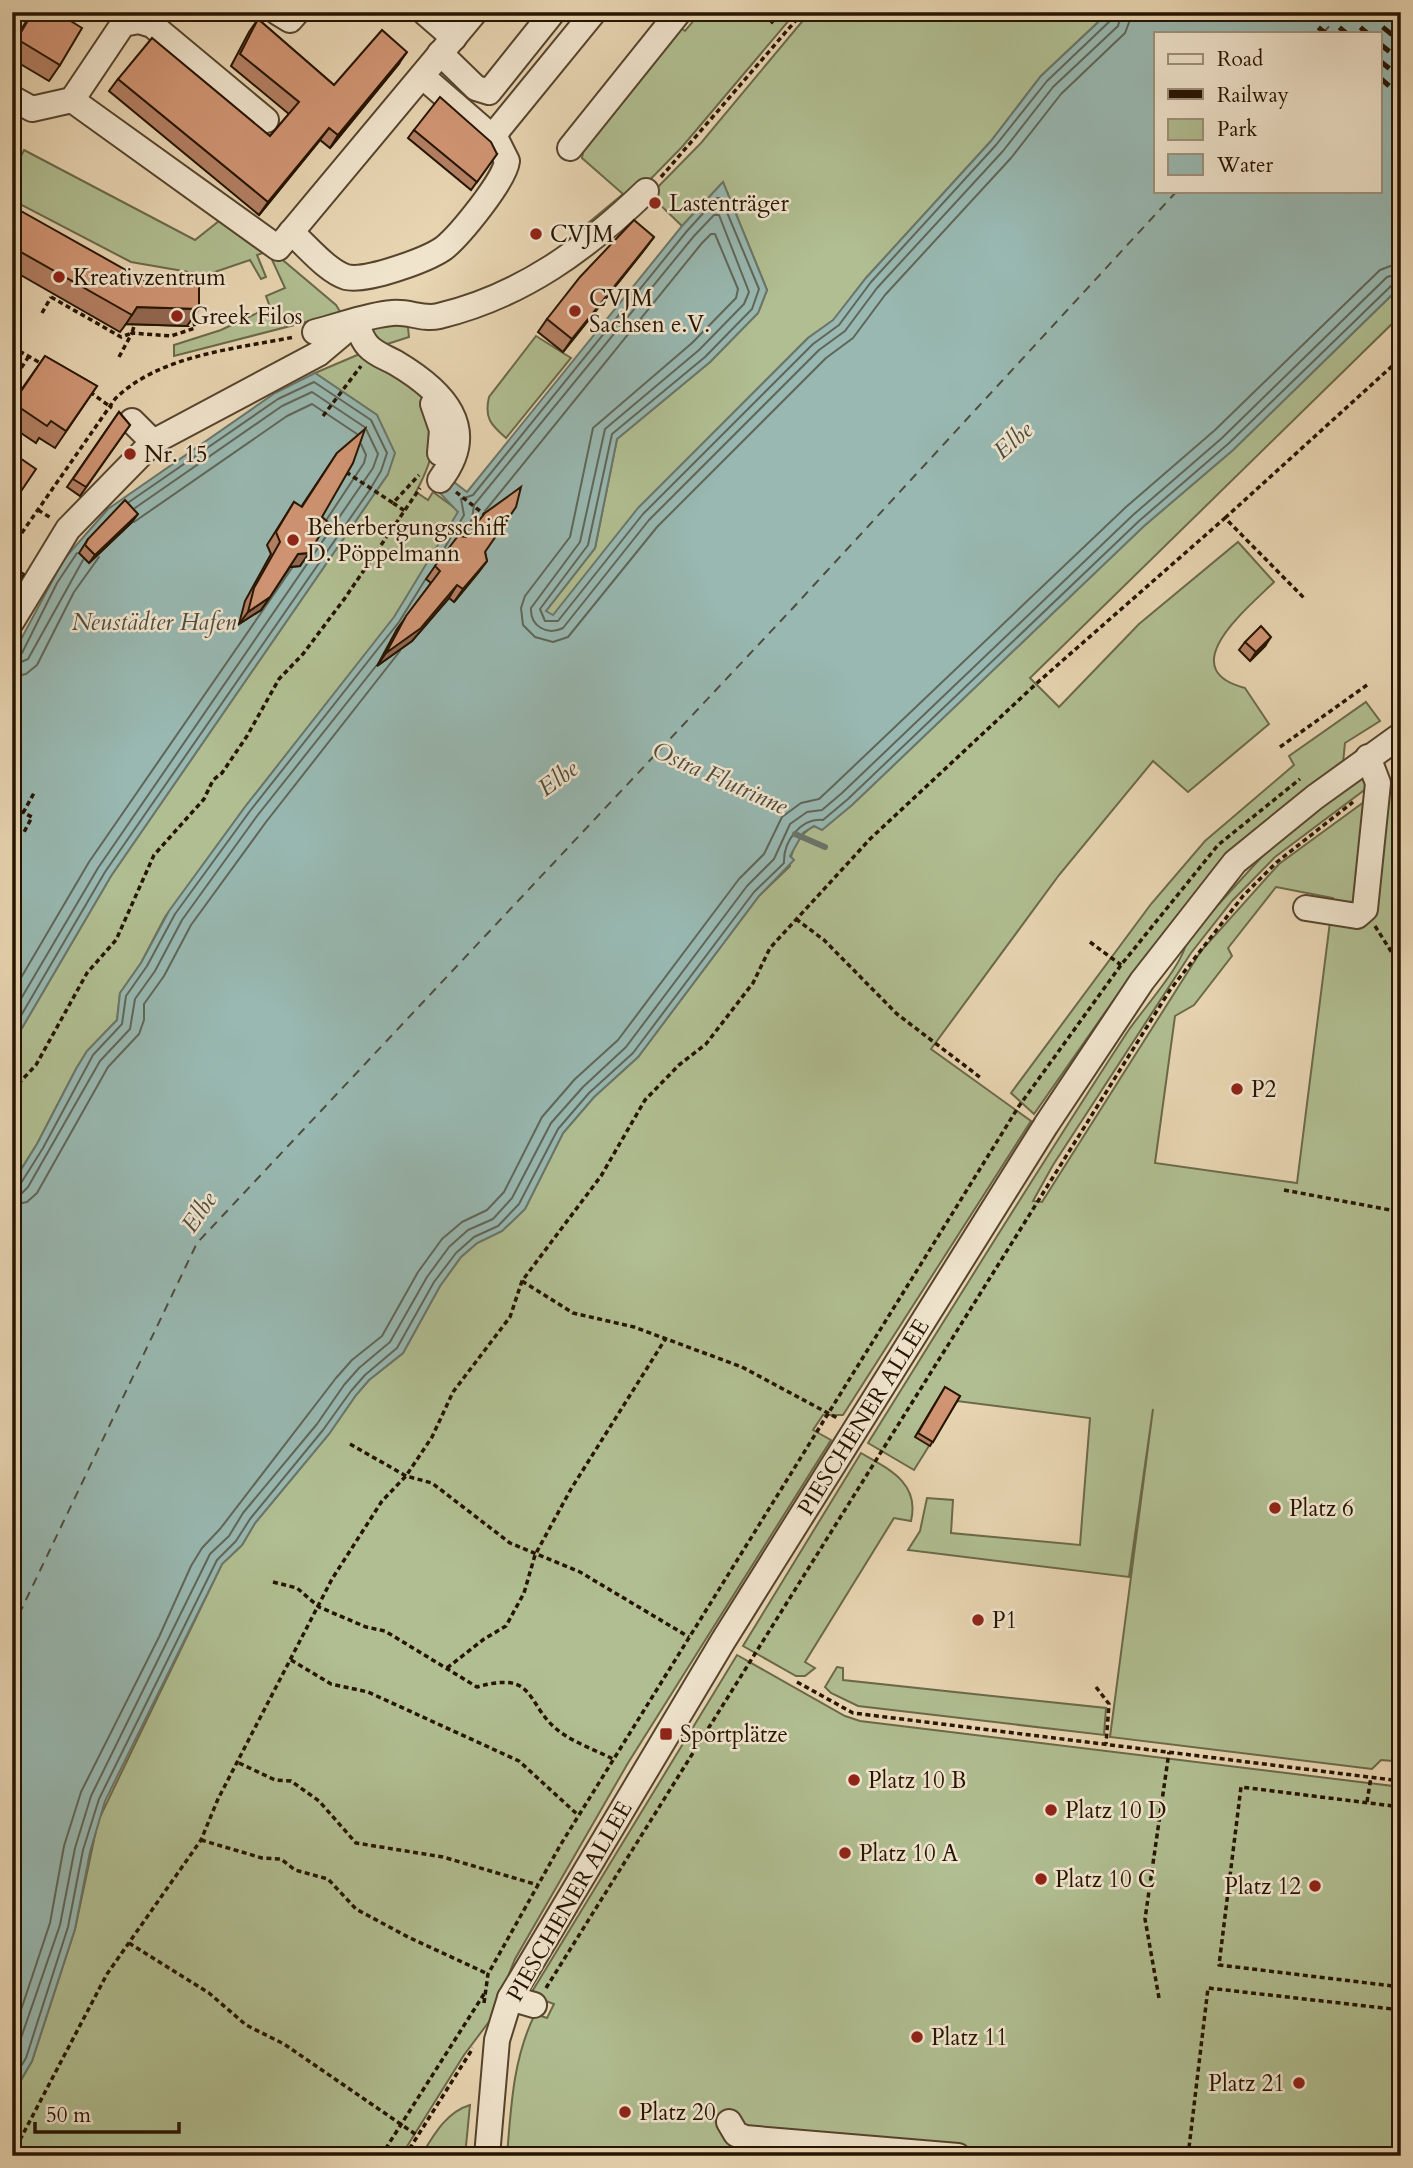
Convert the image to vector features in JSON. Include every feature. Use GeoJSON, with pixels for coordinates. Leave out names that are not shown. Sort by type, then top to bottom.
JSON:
{"type":"FeatureCollection","features":[{"type":"Feature","properties":{"kind":"street"},"geometry":{"type":"LineString","coordinates":[[277,12],[290,20],[297,12]]}},
{"type":"Feature","properties":{"kind":"street"},"geometry":{"type":"LineString","coordinates":[[424,12],[476,88],[489,92],[553,12]]}},
{"type":"Feature","properties":{"kind":"street"},"geometry":{"type":"LineString","coordinates":[[72,100],[278,248],[475,12]]}},
{"type":"Feature","properties":{"kind":"street"},"geometry":{"type":"LineString","coordinates":[[492,137],[594,12]]}},
{"type":"Feature","properties":{"kind":"street"},"geometry":{"type":"LineString","coordinates":[[570,148],[679,12]]}},
{"type":"Feature","properties":{"kind":"street"},"geometry":{"type":"LineString","coordinates":[[12,99],[32,109],[72,100],[123,24],[139,22],[152,25],[266,120]]}},
{"type":"Feature","properties":{"kind":"street"},"geometry":{"type":"LineString","coordinates":[[292,232],[338,274],[348,278],[365,277],[425,258],[453,238],[501,177],[507,161],[505,152],[492,137],[422,76]]}},
{"type":"Feature","properties":{"kind":"street"},"geometry":{"type":"LineString","coordinates":[[315,332],[393,312],[419,318],[436,317],[505,294],[553,269],[606,229],[646,191]]}},
{"type":"Feature","properties":{"kind":"street"},"geometry":{"type":"LineString","coordinates":[[356,322],[364,341],[373,350],[439,397],[459,431],[458,450],[432,481]]}},
{"type":"Feature","properties":{"kind":"street"},"geometry":{"type":"LineString","coordinates":[[12,621],[64,526],[153,442],[318,354],[356,322]]}},
{"type":"Feature","properties":{"kind":"street"},"geometry":{"type":"LineString","coordinates":[[424,384],[442,430],[440,453]]}},
{"type":"Feature","properties":{"kind":"street"},"geometry":{"type":"LineString","coordinates":[[125,416],[153,442]]}},
{"type":"Feature","properties":{"kind":"street","name":"PIESCHENER ALLEE"},"geometry":{"type":"LineString","coordinates":[[487,2156],[497,2040],[510,1998],[666,1734],[1046,1125],[1142,981],[1235,862],[1368,757],[1401,735]]}},
{"type":"Feature","properties":{"kind":"street"},"geometry":{"type":"LineString","coordinates":[[1306,908],[1357,916],[1363,914],[1378,783],[1368,757]]}},
{"type":"Feature","properties":{"kind":"street"},"geometry":{"type":"LineString","coordinates":[[510,1998],[534,2005]]}},
{"type":"Feature","properties":{"kind":"street"},"geometry":{"type":"LineString","coordinates":[[729,2122],[736,2134],[745,2138],[958,2156]]}},
{"type":"Feature","properties":{"kind":"path"},"geometry":{"type":"LineString","coordinates":[[646,191],[676,163],[803,12]]}},
{"type":"Feature","properties":{"kind":"path"},"geometry":{"type":"LineString","coordinates":[[42,313],[57,287]]}},
{"type":"Feature","properties":{"kind":"path"},"geometry":{"type":"LineString","coordinates":[[51,297],[121,337],[132,333],[171,336],[195,328],[192,305]]}},
{"type":"Feature","properties":{"kind":"path"},"geometry":{"type":"LineString","coordinates":[[119,357],[135,323]]}},
{"type":"Feature","properties":{"kind":"path"},"geometry":{"type":"LineString","coordinates":[[12,547],[115,399],[129,385],[147,374],[210,354],[315,332]]}},
{"type":"Feature","properties":{"kind":"path"},"geometry":{"type":"LineString","coordinates":[[12,347],[49,368]]}},
{"type":"Feature","properties":{"kind":"path"},"geometry":{"type":"LineString","coordinates":[[323,416],[373,350]]}},
{"type":"Feature","properties":{"kind":"path"},"geometry":{"type":"LineString","coordinates":[[12,382],[29,356]]}},
{"type":"Feature","properties":{"kind":"path"},"geometry":{"type":"LineString","coordinates":[[12,2155],[107,1974],[201,1840],[332,1579],[382,1501],[406,1476],[432,1437],[453,1392],[510,1317],[522,1281],[601,1176],[645,1100],[678,1065],[706,1044],[753,983],[770,948],[870,839],[956,758],[1401,358]]}},
{"type":"Feature","properties":{"kind":"path"},"geometry":{"type":"LineString","coordinates":[[80,386],[125,416]]}},
{"type":"Feature","properties":{"kind":"path"},"geometry":{"type":"LineString","coordinates":[[393,503],[440,453]]}},
{"type":"Feature","properties":{"kind":"path"},"geometry":{"type":"LineString","coordinates":[[346,472],[405,512]]}},
{"type":"Feature","properties":{"kind":"path"},"geometry":{"type":"LineString","coordinates":[[12,1100],[20,1082],[39,1059],[81,981],[116,940],[154,855],[204,799],[213,780],[222,773],[247,736],[279,679],[303,654],[405,512],[432,481],[487,516]]}},
{"type":"Feature","properties":{"kind":"path"},"geometry":{"type":"LineString","coordinates":[[1225,518],[1304,598]]}},
{"type":"Feature","properties":{"kind":"path"},"geometry":{"type":"LineString","coordinates":[[1280,747],[1367,685]]}},
{"type":"Feature","properties":{"kind":"path"},"geometry":{"type":"LineString","coordinates":[[534,2005],[1170,990],[1243,896],[1277,862],[1378,783]]}},
{"type":"Feature","properties":{"kind":"path"},"geometry":{"type":"LineString","coordinates":[[23,813],[34,793]]}},
{"type":"Feature","properties":{"kind":"path"},"geometry":{"type":"LineString","coordinates":[[12,807],[32,817],[23,834]]}},
{"type":"Feature","properties":{"kind":"path"},"geometry":{"type":"LineString","coordinates":[[12,892],[16,885]]}},
{"type":"Feature","properties":{"kind":"path"},"geometry":{"type":"LineString","coordinates":[[1363,914],[1380,932],[1394,956],[1401,960]]}},
{"type":"Feature","properties":{"kind":"path"},"geometry":{"type":"LineString","coordinates":[[796,919],[824,940],[897,1014],[981,1078]]}},
{"type":"Feature","properties":{"kind":"path"},"geometry":{"type":"LineString","coordinates":[[1090,942],[1142,981]]}},
{"type":"Feature","properties":{"kind":"path"},"geometry":{"type":"LineString","coordinates":[[1284,1190],[1401,1212]]}},
{"type":"Feature","properties":{"kind":"path"},"geometry":{"type":"LineString","coordinates":[[522,1281],[573,1313],[634,1326],[742,1367],[856,1429]]}},
{"type":"Feature","properties":{"kind":"path"},"geometry":{"type":"LineString","coordinates":[[447,1668],[484,1639],[506,1626],[524,1593],[535,1556],[571,1489],[666,1338]]}},
{"type":"Feature","properties":{"kind":"path"},"geometry":{"type":"LineString","coordinates":[[350,1444],[406,1476],[432,1483],[510,1543],[535,1556],[580,1572],[689,1637]]}},
{"type":"Feature","properties":{"kind":"path"},"geometry":{"type":"LineString","coordinates":[[273,1582],[297,1588],[319,1607],[366,1627],[385,1631],[477,1687],[500,1680],[519,1684],[531,1694],[544,1718],[563,1735],[613,1759]]}},
{"type":"Feature","properties":{"kind":"path"},"geometry":{"type":"LineString","coordinates":[[291,1660],[331,1684],[368,1692],[519,1761],[578,1815]]}},
{"type":"Feature","properties":{"kind":"path"},"geometry":{"type":"LineString","coordinates":[[797,1682],[853,1713],[1401,1781]]}},
{"type":"Feature","properties":{"kind":"path"},"geometry":{"type":"LineString","coordinates":[[1096,1687],[1109,1704],[1106,1744]]}},
{"type":"Feature","properties":{"kind":"path"},"geometry":{"type":"LineString","coordinates":[[1159,1998],[1145,1919],[1169,1752]]}},
{"type":"Feature","properties":{"kind":"path"},"geometry":{"type":"LineString","coordinates":[[238,1762],[275,1780],[291,1781],[318,1801],[356,1843],[443,1857],[538,1885]]}},
{"type":"Feature","properties":{"kind":"path"},"geometry":{"type":"LineString","coordinates":[[1367,1802],[1371,1777]]}},
{"type":"Feature","properties":{"kind":"path"},"geometry":{"type":"LineString","coordinates":[[1401,1807],[1241,1787],[1219,1965],[1401,1987]]}},
{"type":"Feature","properties":{"kind":"path"},"geometry":{"type":"LineString","coordinates":[[201,1840],[262,1858],[281,1859],[295,1870],[328,1879],[356,1909],[488,1975]]}},
{"type":"Feature","properties":{"kind":"path"},"geometry":{"type":"LineString","coordinates":[[129,1943],[209,1993],[246,2025],[284,2044],[418,2136]]}},
{"type":"Feature","properties":{"kind":"path"},"geometry":{"type":"LineString","coordinates":[[1188,2156],[1208,1988],[1401,2010]]}},
{"type":"Feature","properties":{"kind":"path"},"geometry":{"type":"LineString","coordinates":[[381,2156],[485,1992]]}},
{"type":"Feature","properties":{"kind":"path"},"geometry":{"type":"LineString","coordinates":[[405,2156],[474,2047],[481,2041],[497,2040]]}},
{"type":"Feature","properties":{"kind":"green space"},"geometry":{"type":"Polygon","coordinates":[[[701,12],[796,12],[682,147],[631,199],[558,258],[557,249],[623,194],[582,158],[586,136],[677,25],[685,31],[701,12]]]}},
{"type":"Feature","properties":{"kind":"green space"},"geometry":{"type":"Polygon","coordinates":[[[810,12],[1109,12],[1041,76],[991,141],[866,278],[834,320],[808,338],[638,509],[554,615],[549,615],[546,611],[595,548],[617,439],[710,362],[758,313],[767,290],[723,182],[682,226],[650,195],[701,143],[810,12]]]}},
{"type":"Feature","properties":{"kind":"green space"},"geometry":{"type":"Polygon","coordinates":[[[24,150],[195,240],[224,217],[265,245],[336,305],[341,313],[174,356],[174,345],[221,330],[270,307],[266,296],[285,288],[268,251],[257,255],[266,277],[261,279],[250,260],[206,275],[131,262],[12,200],[12,174],[24,150]]]}},
{"type":"Feature","properties":{"kind":"green space"},"geometry":{"type":"Polygon","coordinates":[[[1401,286],[1401,315],[1030,678],[1059,707],[1139,624],[1238,542],[1274,582],[1234,622],[1222,637],[1215,653],[1215,667],[1224,679],[1245,688],[1269,724],[1188,792],[1153,761],[1059,875],[931,1049],[1031,1121],[843,1415],[823,1415],[813,1430],[831,1440],[628,1763],[515,1959],[491,2019],[464,2055],[401,2156],[12,2156],[12,2096],[32,2061],[75,1929],[98,1821],[222,1564],[242,1545],[255,1523],[329,1434],[356,1395],[369,1380],[403,1353],[440,1286],[461,1257],[477,1243],[502,1231],[525,1209],[563,1133],[594,1097],[638,1057],[759,896],[790,866],[794,849],[804,833],[814,826],[822,829],[852,805],[1144,526],[1233,450],[1401,286]]]}},
{"type":"Feature","properties":{"kind":"green space"},"geometry":{"type":"Polygon","coordinates":[[[407,318],[409,337],[381,346],[366,329],[407,318]]]}},
{"type":"Feature","properties":{"kind":"green space"},"geometry":{"type":"Polygon","coordinates":[[[536,336],[571,358],[506,438],[490,421],[487,410],[489,397],[536,336]]]}},
{"type":"Feature","properties":{"kind":"green space"},"geometry":{"type":"Polygon","coordinates":[[[362,353],[405,379],[426,402],[432,415],[434,441],[428,466],[416,492],[428,500],[433,492],[459,511],[394,618],[245,807],[165,917],[141,963],[120,993],[117,1020],[87,1051],[37,1144],[12,1184],[12,1045],[111,876],[388,474],[377,415],[315,373],[362,353]]]}},
{"type":"Feature","properties":{"kind":"green space"},"geometry":{"type":"Polygon","coordinates":[[[1366,702],[1380,721],[1345,743],[1343,763],[1232,853],[1132,974],[1034,1114],[1011,1093],[1151,904],[1205,841],[1294,765],[1289,756],[1366,702]]]}},
{"type":"Feature","properties":{"kind":"green space"},"geometry":{"type":"Polygon","coordinates":[[[1363,774],[1371,785],[1275,857],[1232,901],[1191,953],[1053,1165],[1033,1201],[1042,1202],[1201,951],[1279,864],[1401,775],[1401,1773],[1393,1761],[1381,1760],[1372,1769],[1110,1737],[1153,1409],[1129,1577],[908,1550],[920,1531],[927,1498],[953,1500],[951,1533],[1080,1545],[1090,1418],[957,1401],[914,1470],[868,1443],[1095,1082],[1171,973],[1185,949],[1187,939],[1267,851],[1363,774]],[[1276,887],[1228,948],[1232,956],[1194,1005],[1175,1016],[1155,1163],[1297,1183],[1333,898],[1276,887]]]}},
{"type":"Feature","properties":{"kind":"green space"},"geometry":{"type":"Polygon","coordinates":[[[861,1453],[882,1465],[907,1487],[913,1508],[911,1521],[894,1518],[805,1662],[815,1668],[805,1676],[796,1676],[743,1646],[861,1453]]]}},
{"type":"Feature","properties":{"kind":"green space"},"geometry":{"type":"Polygon","coordinates":[[[737,1655],[845,1716],[860,1721],[1401,1787],[1401,2156],[507,2156],[514,2083],[522,2048],[535,2014],[547,2018],[554,2004],[530,1995],[737,1655]]]}},
{"type":"Feature","properties":{"kind":"green space"},"geometry":{"type":"Polygon","coordinates":[[[837,1667],[843,1668],[843,1680],[1106,1708],[1104,1735],[858,1706],[831,1693],[825,1687],[837,1667]]]}},
{"type":"Feature","properties":{"kind":"green space"},"geometry":{"type":"Polygon","coordinates":[[[470,2105],[465,2156],[421,2156],[447,2119],[461,2108],[470,2105]]]}},
{"type":"Feature","properties":{"kind":"water","name":"Elbe"},"geometry":{"type":"Polygon","coordinates":[[[1109,12],[1401,12],[1401,286],[1233,450],[1144,526],[852,805],[822,830],[814,826],[803,833],[790,856],[794,860],[759,896],[638,1057],[594,1097],[563,1133],[525,1209],[502,1231],[477,1243],[461,1257],[440,1286],[403,1353],[369,1380],[356,1395],[329,1434],[255,1523],[242,1545],[222,1564],[105,1801],[90,1852],[75,1929],[32,2061],[12,2095],[12,1184],[37,1144],[87,1051],[117,1020],[120,993],[141,963],[169,911],[245,807],[394,617],[458,512],[437,490],[446,476],[467,492],[682,226],[723,182],[767,290],[758,313],[710,362],[617,439],[595,548],[546,611],[553,615],[638,508],[808,338],[833,320],[866,278],[991,141],[1041,76],[1109,12]]]}},
{"type":"Feature","properties":{"kind":"water","name":"Neustädter Hafen"},"geometry":{"type":"Polygon","coordinates":[[[315,373],[377,415],[395,453],[388,474],[111,876],[12,1045],[12,656],[64,559],[108,509],[275,393],[315,373]]]}},
{"type":"Feature","properties":{"kind":"building"},"geometry":{"type":"Polygon","coordinates":[[[33,12],[56,12],[82,28],[60,65],[17,39],[33,12]]]}},
{"type":"Feature","properties":{"kind":"building"},"geometry":{"type":"Polygon","coordinates":[[[258,19],[334,85],[382,30],[407,52],[338,135],[329,128],[268,202],[118,79],[152,38],[270,136],[299,102],[240,54],[258,19]]]}},
{"type":"Feature","properties":{"kind":"building"},"geometry":{"type":"Polygon","coordinates":[[[440,97],[491,142],[497,154],[477,182],[414,130],[440,97]]]}},
{"type":"Feature","properties":{"kind":"building"},"geometry":{"type":"Polygon","coordinates":[[[12,206],[149,283],[199,281],[199,309],[137,307],[132,315],[12,247],[12,206]]]}},
{"type":"Feature","properties":{"kind":"building","name":"CVJM Sachsen e.V."},"geometry":{"type":"Polygon","coordinates":[[[634,220],[654,237],[572,339],[547,319],[580,277],[634,220]]]}},
{"type":"Feature","properties":{"kind":"building"},"geometry":{"type":"Polygon","coordinates":[[[45,356],[97,386],[66,431],[51,421],[47,426],[13,403],[45,356]]]}},
{"type":"Feature","properties":{"kind":"building"},"geometry":{"type":"Polygon","coordinates":[[[119,412],[130,425],[86,487],[73,479],[119,412]]]}},
{"type":"Feature","properties":{"kind":"building","name":"Beherbergungsschiff D. Pöppelmann"},"geometry":{"type":"Polygon","coordinates":[[[365,429],[353,463],[322,517],[328,522],[309,553],[298,554],[270,597],[248,612],[254,588],[280,542],[276,532],[294,502],[302,507],[337,453],[365,429]]]}},
{"type":"Feature","properties":{"kind":"building"},"geometry":{"type":"Polygon","coordinates":[[[12,444],[21,450],[17,456],[36,469],[13,503],[12,444]]]}},
{"type":"Feature","properties":{"kind":"building"},"geometry":{"type":"Polygon","coordinates":[[[521,487],[516,507],[485,552],[487,561],[463,589],[457,585],[421,628],[386,653],[406,616],[440,571],[435,566],[458,536],[466,537],[485,513],[521,487]]]}},
{"type":"Feature","properties":{"kind":"building"},"geometry":{"type":"Polygon","coordinates":[[[125,500],[138,514],[95,555],[85,545],[88,539],[125,500]]]}},
{"type":"Feature","properties":{"kind":"building"},"geometry":{"type":"Polygon","coordinates":[[[12,566],[24,574],[12,592],[12,566]]]}},
{"type":"Feature","properties":{"kind":"building"},"geometry":{"type":"Polygon","coordinates":[[[1261,626],[1271,637],[1256,652],[1245,642],[1261,626]]]}},
{"type":"Feature","properties":{"kind":"building"},"geometry":{"type":"Polygon","coordinates":[[[945,1387],[960,1396],[933,1442],[918,1433],[945,1387]]]}},
{"type":"Feature","properties":{"kind":"waterway","name":"Ostra Flutrinne"},"geometry":{"type":"LineString","coordinates":[[795,834],[825,847]]}},
{"type":"Feature","properties":{"kind":"ferry route"},"geometry":{"type":"LineString","coordinates":[[1324,32],[1342,12]]}},
{"type":"Feature","properties":{"kind":"ferry route"},"geometry":{"type":"LineString","coordinates":[[12,1629],[197,1243],[791,610],[1176,192]]}},
{"type":"Feature","properties":{"kind":"railway"},"geometry":{"type":"LineString","coordinates":[[1300,12],[1324,32]]}},
{"type":"Feature","properties":{"kind":"railway"},"geometry":{"type":"LineString","coordinates":[[1321,12],[1345,32]]}},
{"type":"Feature","properties":{"kind":"railway"},"geometry":{"type":"LineString","coordinates":[[1342,12],[1366,32]]}},
{"type":"Feature","properties":{"kind":"railway"},"geometry":{"type":"LineString","coordinates":[[1364,12],[1401,42]]}},
{"type":"Feature","properties":{"kind":"railway"},"geometry":{"type":"LineString","coordinates":[[1382,12],[1401,27]]}},
{"type":"Feature","properties":{"kind":"railway"},"geometry":{"type":"LineString","coordinates":[[1382,46],[1401,61]]}},
{"type":"Feature","properties":{"kind":"railway"},"geometry":{"type":"LineString","coordinates":[[1382,63],[1401,78]]}},
{"type":"Feature","properties":{"kind":"railway"},"geometry":{"type":"LineString","coordinates":[[1382,80],[1401,96]]}},
{"type":"Feature","properties":{"kind":"place","name":"Lastenträger"},"geometry":{"type":"Point","coordinates":[655,203]}},
{"type":"Feature","properties":{"kind":"place","name":"CVJM"},"geometry":{"type":"Point","coordinates":[536,234]}},
{"type":"Feature","properties":{"kind":"place","name":"Kreativzentrum"},"geometry":{"type":"Point","coordinates":[59,277]}},
{"type":"Feature","properties":{"kind":"place","name":"CVJM Sachsen e.V."},"geometry":{"type":"Point","coordinates":[575,311]}},
{"type":"Feature","properties":{"kind":"place","name":"Greek Filos"},"geometry":{"type":"Point","coordinates":[177,316]}},
{"type":"Feature","properties":{"kind":"place","name":"Nr. 15"},"geometry":{"type":"Point","coordinates":[130,454]}},
{"type":"Feature","properties":{"kind":"place","name":"Beherbergungsschiff D. Pöppelmann"},"geometry":{"type":"Point","coordinates":[293,540]}},
{"type":"Feature","properties":{"kind":"place","name":"P2"},"geometry":{"type":"Point","coordinates":[1237,1089]}},
{"type":"Feature","properties":{"kind":"place","name":"Platz 6"},"geometry":{"type":"Point","coordinates":[1275,1508]}},
{"type":"Feature","properties":{"kind":"place","name":"P1"},"geometry":{"type":"Point","coordinates":[978,1620]}},
{"type":"Feature","properties":{"kind":"place","name":"Sportplätze"},"geometry":{"type":"Point","coordinates":[666,1734]}},
{"type":"Feature","properties":{"kind":"place","name":"Platz 10 B"},"geometry":{"type":"Point","coordinates":[854,1780]}},
{"type":"Feature","properties":{"kind":"place","name":"Platz 10 D"},"geometry":{"type":"Point","coordinates":[1051,1810]}},
{"type":"Feature","properties":{"kind":"place","name":"Platz 10 A"},"geometry":{"type":"Point","coordinates":[845,1853]}},
{"type":"Feature","properties":{"kind":"place","name":"Platz 10 C"},"geometry":{"type":"Point","coordinates":[1041,1879]}},
{"type":"Feature","properties":{"kind":"place","name":"Platz 12"},"geometry":{"type":"Point","coordinates":[1315,1886]}},
{"type":"Feature","properties":{"kind":"place","name":"Platz 11"},"geometry":{"type":"Point","coordinates":[917,2037]}},
{"type":"Feature","properties":{"kind":"place","name":"Platz 21"},"geometry":{"type":"Point","coordinates":[1299,2083]}},
{"type":"Feature","properties":{"kind":"place","name":"Platz 20"},"geometry":{"type":"Point","coordinates":[625,2112]}}]}
